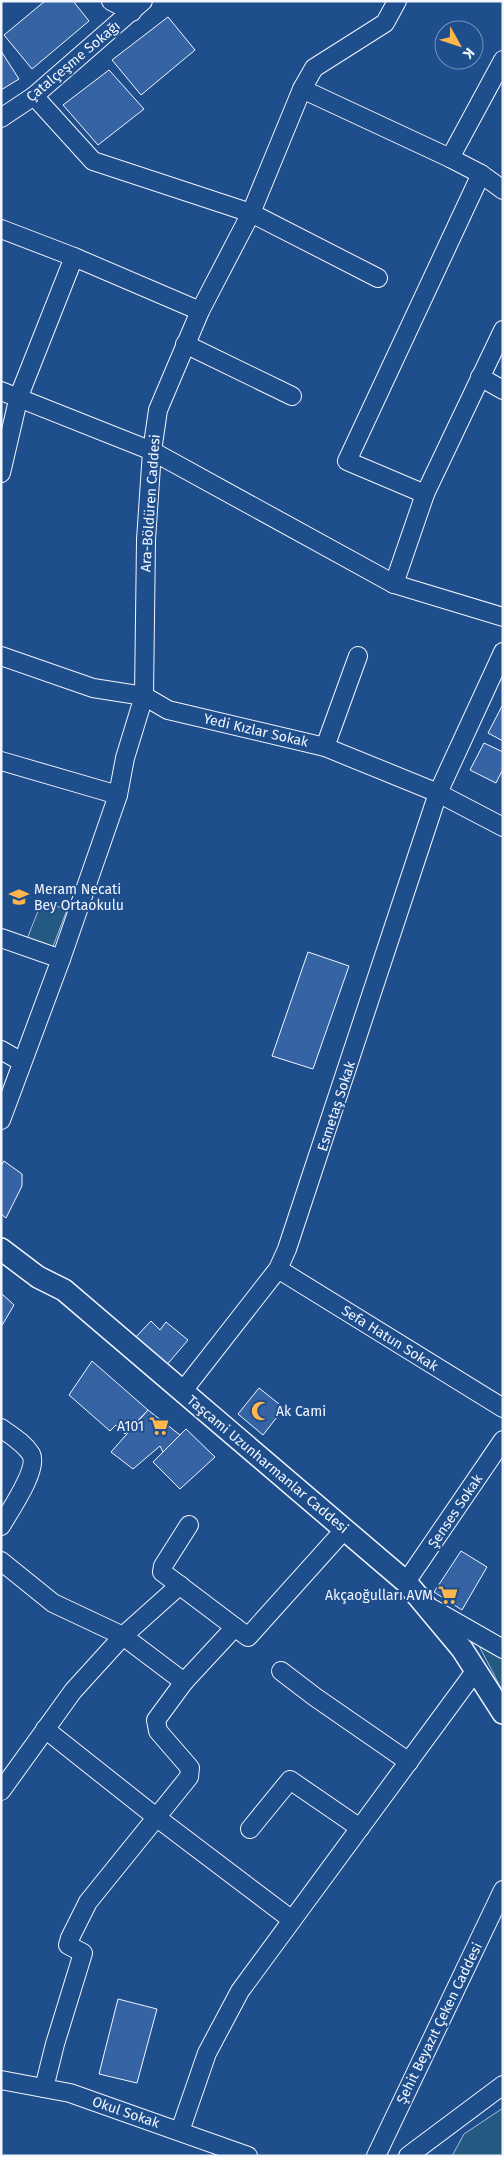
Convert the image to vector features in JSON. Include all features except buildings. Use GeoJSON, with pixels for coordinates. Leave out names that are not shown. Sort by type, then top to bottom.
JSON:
{"type":"FeatureCollection","features":[{"type":"Feature","properties":{"kind":"main road"},"geometry":{"type":"LineString","coordinates":[[1,1234],[50,1272],[64,1290]]}},
{"type":"Feature","properties":{"kind":"main road","name":"Taşcami Uzunharmanlar Caddesi"},"geometry":{"type":"LineString","coordinates":[[1,1249],[10,1262],[64,1290],[406,1582],[428,1607],[476,1670],[502,1710]]}},
{"type":"Feature","properties":{"kind":"street"},"geometry":{"type":"LineString","coordinates":[[110,1],[138,7]]}},
{"type":"Feature","properties":{"kind":"street","name":"Ara-Böldüren Caddesi"},"geometry":{"type":"LineString","coordinates":[[1,1120],[61,959],[118,795],[125,758],[144,696],[146,540],[152,452],[158,410],[200,311],[251,213],[302,90],[314,68],[385,23],[397,1]]}},
{"type":"Feature","properties":{"kind":"street","name":"Çatalçeşme Sokağı"},"geometry":{"type":"LineString","coordinates":[[1,118],[34,96],[138,7]]}},
{"type":"Feature","properties":{"kind":"street"},"geometry":{"type":"LineString","coordinates":[[450,158],[503,60]]}},
{"type":"Feature","properties":{"kind":"street"},"geometry":{"type":"LineString","coordinates":[[302,90],[450,158],[481,174],[503,190]]}},
{"type":"Feature","properties":{"kind":"street"},"geometry":{"type":"LineString","coordinates":[[34,96],[93,161],[251,213],[378,278]]}},
{"type":"Feature","properties":{"kind":"street"},"geometry":{"type":"LineString","coordinates":[[425,494],[347,461],[481,174]]}},
{"type":"Feature","properties":{"kind":"street"},"geometry":{"type":"LineString","coordinates":[[1,229],[74,257],[200,311]]}},
{"type":"Feature","properties":{"kind":"street"},"geometry":{"type":"LineString","coordinates":[[1,473],[19,396],[74,257]]}},
{"type":"Feature","properties":{"kind":"street"},"geometry":{"type":"LineString","coordinates":[[394,584],[425,494],[503,330]]}},
{"type":"Feature","properties":{"kind":"street"},"geometry":{"type":"LineString","coordinates":[[185,344],[292,396]]}},
{"type":"Feature","properties":{"kind":"street"},"geometry":{"type":"LineString","coordinates":[[480,377],[503,390]]}},
{"type":"Feature","properties":{"kind":"street"},"geometry":{"type":"LineString","coordinates":[[1,390],[152,452],[394,584],[503,618]]}},
{"type":"Feature","properties":{"kind":"street","name":"Esmetaş Sokak"},"geometry":{"type":"LineString","coordinates":[[182,1392],[278,1268],[287,1249],[438,793],[503,652]]}},
{"type":"Feature","properties":{"kind":"street","name":"Yedi Kızlar Sokak"},"geometry":{"type":"LineString","coordinates":[[1,656],[93,688],[144,696],[168,710],[325,747],[438,793],[503,827]]}},
{"type":"Feature","properties":{"kind":"street"},"geometry":{"type":"LineString","coordinates":[[325,747],[358,656]]}},
{"type":"Feature","properties":{"kind":"street"},"geometry":{"type":"LineString","coordinates":[[1,760],[118,795]]}},
{"type":"Feature","properties":{"kind":"street"},"geometry":{"type":"LineString","coordinates":[[1,938],[61,959]]}},
{"type":"Feature","properties":{"kind":"street"},"geometry":{"type":"LineString","coordinates":[[1,1050],[22,1062]]}},
{"type":"Feature","properties":{"kind":"street","name":"Ara-Böldüren Caddesi"},"geometry":{"type":"LineString","coordinates":[[1,1098],[22,1062]]}},
{"type":"Feature","properties":{"kind":"street","name":"Sefa Hatun Sokak"},"geometry":{"type":"LineString","coordinates":[[278,1268],[503,1408]]}},
{"type":"Feature","properties":{"kind":"street"},"geometry":{"type":"LineString","coordinates":[[1,1428],[23,1444],[32,1456],[32,1471],[1,1526]]}},
{"type":"Feature","properties":{"kind":"street","name":"Şenses Sokak"},"geometry":{"type":"LineString","coordinates":[[406,1582],[503,1440]]}},
{"type":"Feature","properties":{"kind":"street"},"geometry":{"type":"LineString","coordinates":[[189,1525],[163,1566],[162,1572],[248,1637],[345,1529]]}},
{"type":"Feature","properties":{"kind":"street"},"geometry":{"type":"LineString","coordinates":[[1,1561],[53,1603],[123,1636],[184,1682]]}},
{"type":"Feature","properties":{"kind":"street"},"geometry":{"type":"LineString","coordinates":[[1,1791],[73,1690],[123,1636],[180,1586]]}},
{"type":"Feature","properties":{"kind":"street"},"geometry":{"type":"LineString","coordinates":[[428,1607],[503,1649]]}},
{"type":"Feature","properties":{"kind":"street"},"geometry":{"type":"LineString","coordinates":[[44,2088],[83,1953],[68,1945],[70,1938],[88,1902],[189,1777],[190,1768],[158,1731],[156,1720],[184,1682],[235,1627]]}},
{"type":"Feature","properties":{"kind":"street"},"geometry":{"type":"LineString","coordinates":[[180,2131],[207,2053],[240,1992],[476,1670]]}},
{"type":"Feature","properties":{"kind":"street"},"geometry":{"type":"LineString","coordinates":[[281,1671],[409,1762]]}},
{"type":"Feature","properties":{"kind":"street"},"geometry":{"type":"LineString","coordinates":[[45,1729],[156,1818],[292,1920]]}},
{"type":"Feature","properties":{"kind":"street"},"geometry":{"type":"LineString","coordinates":[[250,1829],[290,1780],[360,1828]]}},
{"type":"Feature","properties":{"kind":"street","name":"Şehit Beyazıt Çeken Caddesi"},"geometry":{"type":"LineString","coordinates":[[376,2156],[503,1890]]}},
{"type":"Feature","properties":{"kind":"street","name":"Okul Sokak"},"geometry":{"type":"LineString","coordinates":[[1,2080],[70,2093],[248,2156]]}},
{"type":"Feature","properties":{"kind":"street"},"geometry":{"type":"LineString","coordinates":[[408,2156],[503,2085]]}},
{"type":"Feature","properties":{"kind":"shaded area"},"geometry":{"type":"Polygon","coordinates":[[[42,901],[67,910],[52,949],[27,939],[42,901]]]}},
{"type":"Feature","properties":{"kind":"shaded area"},"geometry":{"type":"Polygon","coordinates":[[[477,1642],[503,1656],[503,1692],[477,1642]]]}},
{"type":"Feature","properties":{"kind":"shaded area"},"geometry":{"type":"Polygon","coordinates":[[[503,2108],[503,2156],[452,2156],[464,2134],[503,2108]]]}},
{"type":"Feature","properties":{"kind":"place","name":"Meram Necati Bey Ortaokulu"},"geometry":{"type":"Point","coordinates":[19,897]}},
{"type":"Feature","properties":{"kind":"place","name":"Ak Cami"},"geometry":{"type":"Point","coordinates":[261,1411]}},
{"type":"Feature","properties":{"kind":"place","name":"A101"},"geometry":{"type":"Point","coordinates":[159,1426]}},
{"type":"Feature","properties":{"kind":"place","name":"Akçaoğulları AVM"},"geometry":{"type":"Point","coordinates":[448,1595]}}]}
